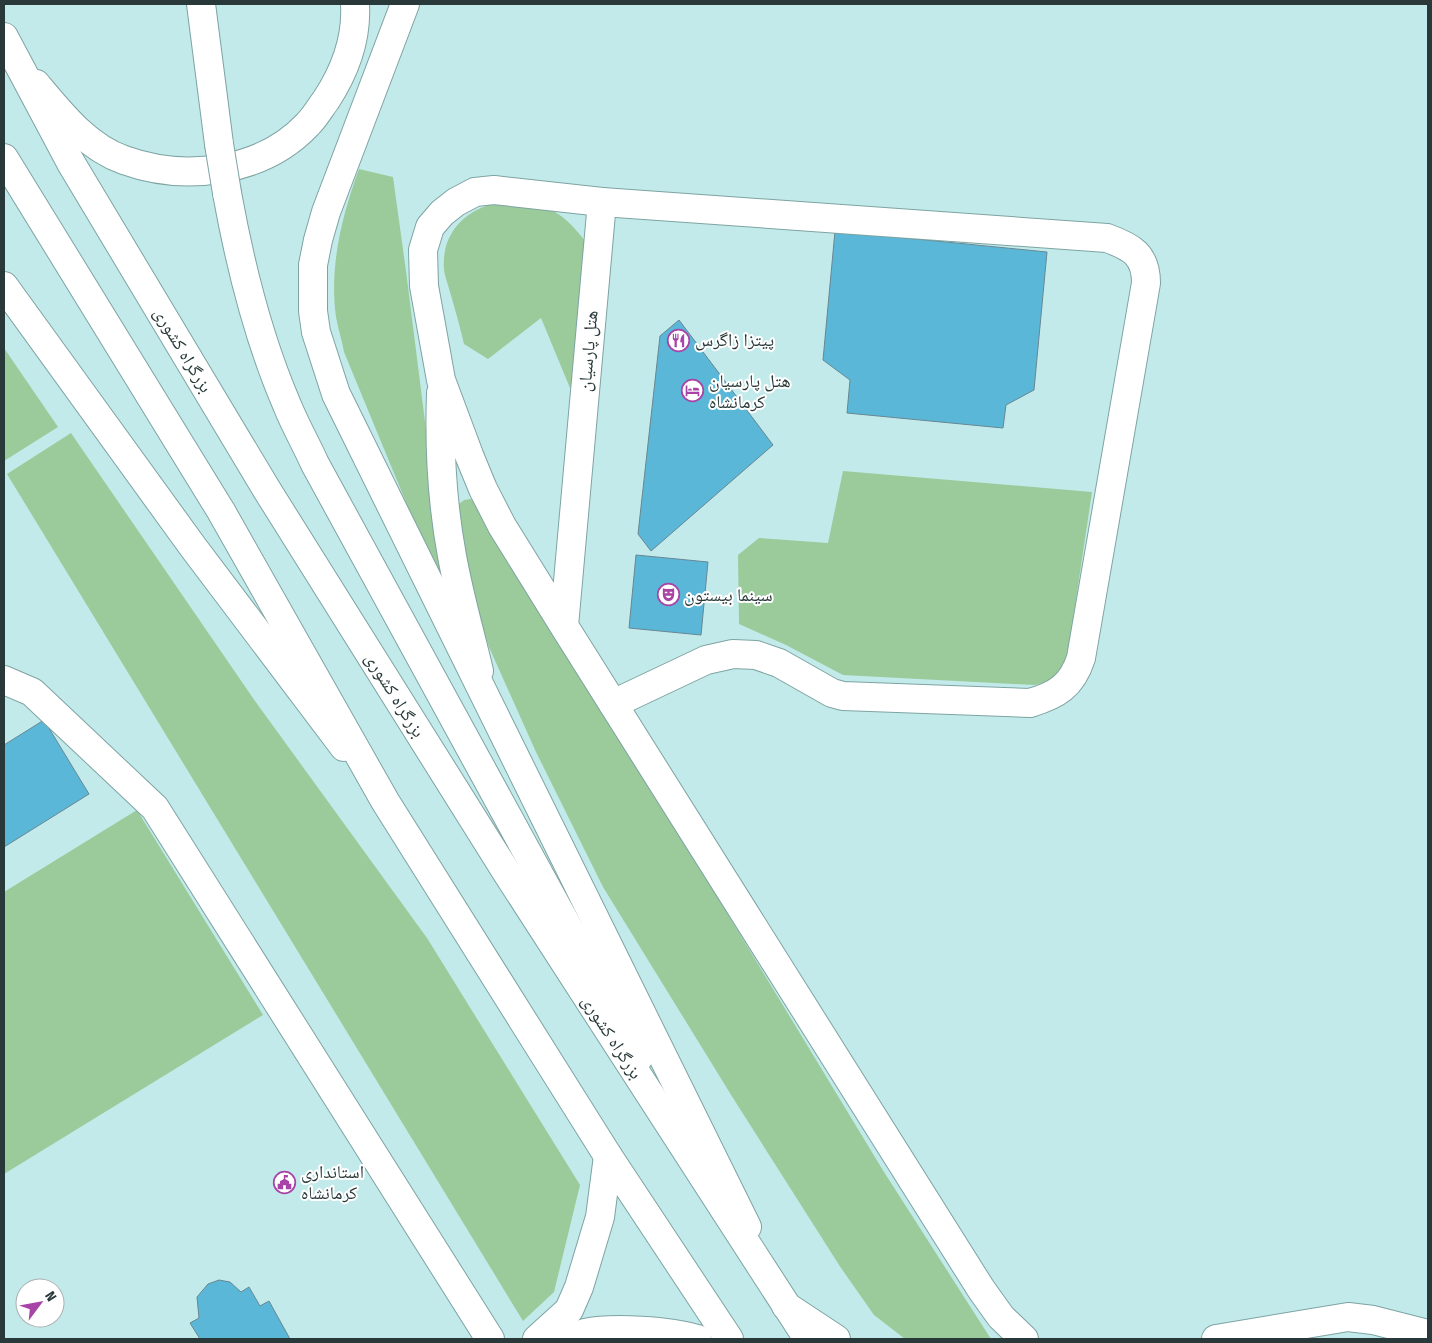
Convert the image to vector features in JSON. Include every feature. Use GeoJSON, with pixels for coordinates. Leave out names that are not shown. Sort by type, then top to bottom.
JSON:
{"type":"FeatureCollection","features":[{"type":"Feature","properties":{"kind":"main road"},"geometry":{"type":"LineString","coordinates":[[201,4],[219,144],[240,257],[264,345],[287,406],[315,464],[718,1202]]}},
{"type":"Feature","properties":{"kind":"main road"},"geometry":{"type":"LineString","coordinates":[[10,49],[64,117],[96,145],[124,160],[161,170],[200,172],[257,160],[287,142],[308,124],[332,91],[347,60],[356,22],[355,4]]}},
{"type":"Feature","properties":{"kind":"main road"},"geometry":{"type":"LineString","coordinates":[[405,4],[326,212],[314,265],[313,311],[316,332],[336,394],[786,1306],[836,1339]]}},
{"type":"Feature","properties":{"kind":"main road","name":"بزرگراه کشوری"},"geometry":{"type":"LineString","coordinates":[[10,49],[71,163],[267,490],[507,873],[808,1339]]}},
{"type":"Feature","properties":{"kind":"main road"},"geometry":{"type":"LineString","coordinates":[[4,158],[221,511],[385,801],[608,1156],[729,1339]]}},
{"type":"Feature","properties":{"kind":"main road"},"geometry":{"type":"LineString","coordinates":[[613,704],[706,660],[733,654],[756,655],[779,663],[832,693],[843,696],[1030,703],[1051,696],[1069,683],[1076,672],[1081,658],[1146,283],[1146,270],[1134,250],[1107,238],[602,202],[494,190],[475,192],[456,202],[442,213],[430,227],[423,250],[424,286],[442,380],[483,489],[502,526],[564,626],[613,704],[981,1289],[1001,1317],[1024,1339]]}},
{"type":"Feature","properties":{"kind":"main road","name":"هتل پارسیان"},"geometry":{"type":"LineString","coordinates":[[564,626],[602,202]]}},
{"type":"Feature","properties":{"kind":"main road"},"geometry":{"type":"LineString","coordinates":[[4,286],[193,547],[385,801]]}},
{"type":"Feature","properties":{"kind":"main road"},"geometry":{"type":"LineString","coordinates":[[442,380],[439,439],[445,512],[452,557],[487,702]]}},
{"type":"Feature","properties":{"kind":"main road"},"geometry":{"type":"LineString","coordinates":[[4,680],[32,692],[155,808],[490,1339]]}},
{"type":"Feature","properties":{"kind":"main road"},"geometry":{"type":"LineString","coordinates":[[537,1339],[569,1310],[580,1287],[600,1217],[608,1156]]}},
{"type":"Feature","properties":{"kind":"main road"},"geometry":{"type":"LineString","coordinates":[[1216,1339],[1348,1317],[1372,1320],[1428,1334]]}},
{"type":"Feature","properties":{"kind":"main road"},"geometry":{"type":"LineString","coordinates":[[570,1339],[584,1333],[605,1331],[682,1335],[697,1339]]}},
{"type":"Feature","properties":{"kind":"green space"},"geometry":{"type":"Polygon","coordinates":[[[359,169],[393,177],[448,604],[344,352],[337,321],[334,279],[338,242],[347,205],[359,169]]]}},
{"type":"Feature","properties":{"kind":"green space"},"geometry":{"type":"Polygon","coordinates":[[[503,201],[549,209],[566,220],[585,241],[580,384],[570,388],[541,318],[488,359],[464,344],[444,270],[444,256],[447,244],[452,233],[468,216],[478,209],[503,201]]]}},
{"type":"Feature","properties":{"kind":"green space"},"geometry":{"type":"Polygon","coordinates":[[[4,348],[58,427],[4,461],[4,348]]]}},
{"type":"Feature","properties":{"kind":"green space"},"geometry":{"type":"Polygon","coordinates":[[[71,433],[255,701],[427,938],[580,1185],[554,1292],[523,1321],[7,474],[71,433]]]}},
{"type":"Feature","properties":{"kind":"green space"},"geometry":{"type":"Polygon","coordinates":[[[843,471],[1092,492],[1068,653],[1060,671],[1047,681],[1034,685],[843,675],[786,645],[739,624],[738,555],[759,538],[828,543],[843,471]]]}},
{"type":"Feature","properties":{"kind":"green space"},"geometry":{"type":"Polygon","coordinates":[[[470,499],[478,502],[884,1172],[991,1339],[905,1339],[874,1315],[841,1268],[733,1098],[603,887],[536,752],[489,647],[460,559],[455,507],[464,500],[470,499]]]}},
{"type":"Feature","properties":{"kind":"green space"},"geometry":{"type":"Polygon","coordinates":[[[137,810],[263,1015],[4,1174],[4,892],[137,810]]]}},
{"type":"Feature","properties":{"kind":"building"},"geometry":{"type":"Polygon","coordinates":[[[835,231],[1047,252],[1034,390],[1006,405],[1003,428],[847,413],[850,380],[823,360],[835,231]]]}},
{"type":"Feature","properties":{"kind":"building","name":"هتل پارسیان کرمانشاه"},"geometry":{"type":"Polygon","coordinates":[[[679,320],[773,445],[651,551],[638,534],[660,336],[679,320]]]}},
{"type":"Feature","properties":{"kind":"building","name":"سینما بیستون"},"geometry":{"type":"Polygon","coordinates":[[[636,555],[708,562],[701,635],[629,628],[636,555]]]}},
{"type":"Feature","properties":{"kind":"building"},"geometry":{"type":"Polygon","coordinates":[[[44,720],[89,794],[4,847],[4,745],[44,720]]]}},
{"type":"Feature","properties":{"kind":"building"},"geometry":{"type":"Polygon","coordinates":[[[219,1280],[230,1282],[241,1292],[249,1287],[260,1306],[269,1301],[290,1339],[200,1339],[190,1323],[199,1318],[197,1297],[208,1284],[219,1280]]]}},
{"type":"Feature","properties":{"kind":"place","name":"پیتزا زاگرس"},"geometry":{"type":"Point","coordinates":[679,340]}},
{"type":"Feature","properties":{"kind":"place","name":"هتل پارسیان کرمانشاه"},"geometry":{"type":"Point","coordinates":[693,391]}},
{"type":"Feature","properties":{"kind":"place","name":"سینما بیستون"},"geometry":{"type":"Point","coordinates":[668,595]}},
{"type":"Feature","properties":{"kind":"place","name":"استانداری کرمانشاه"},"geometry":{"type":"Point","coordinates":[285,1182]}}]}
